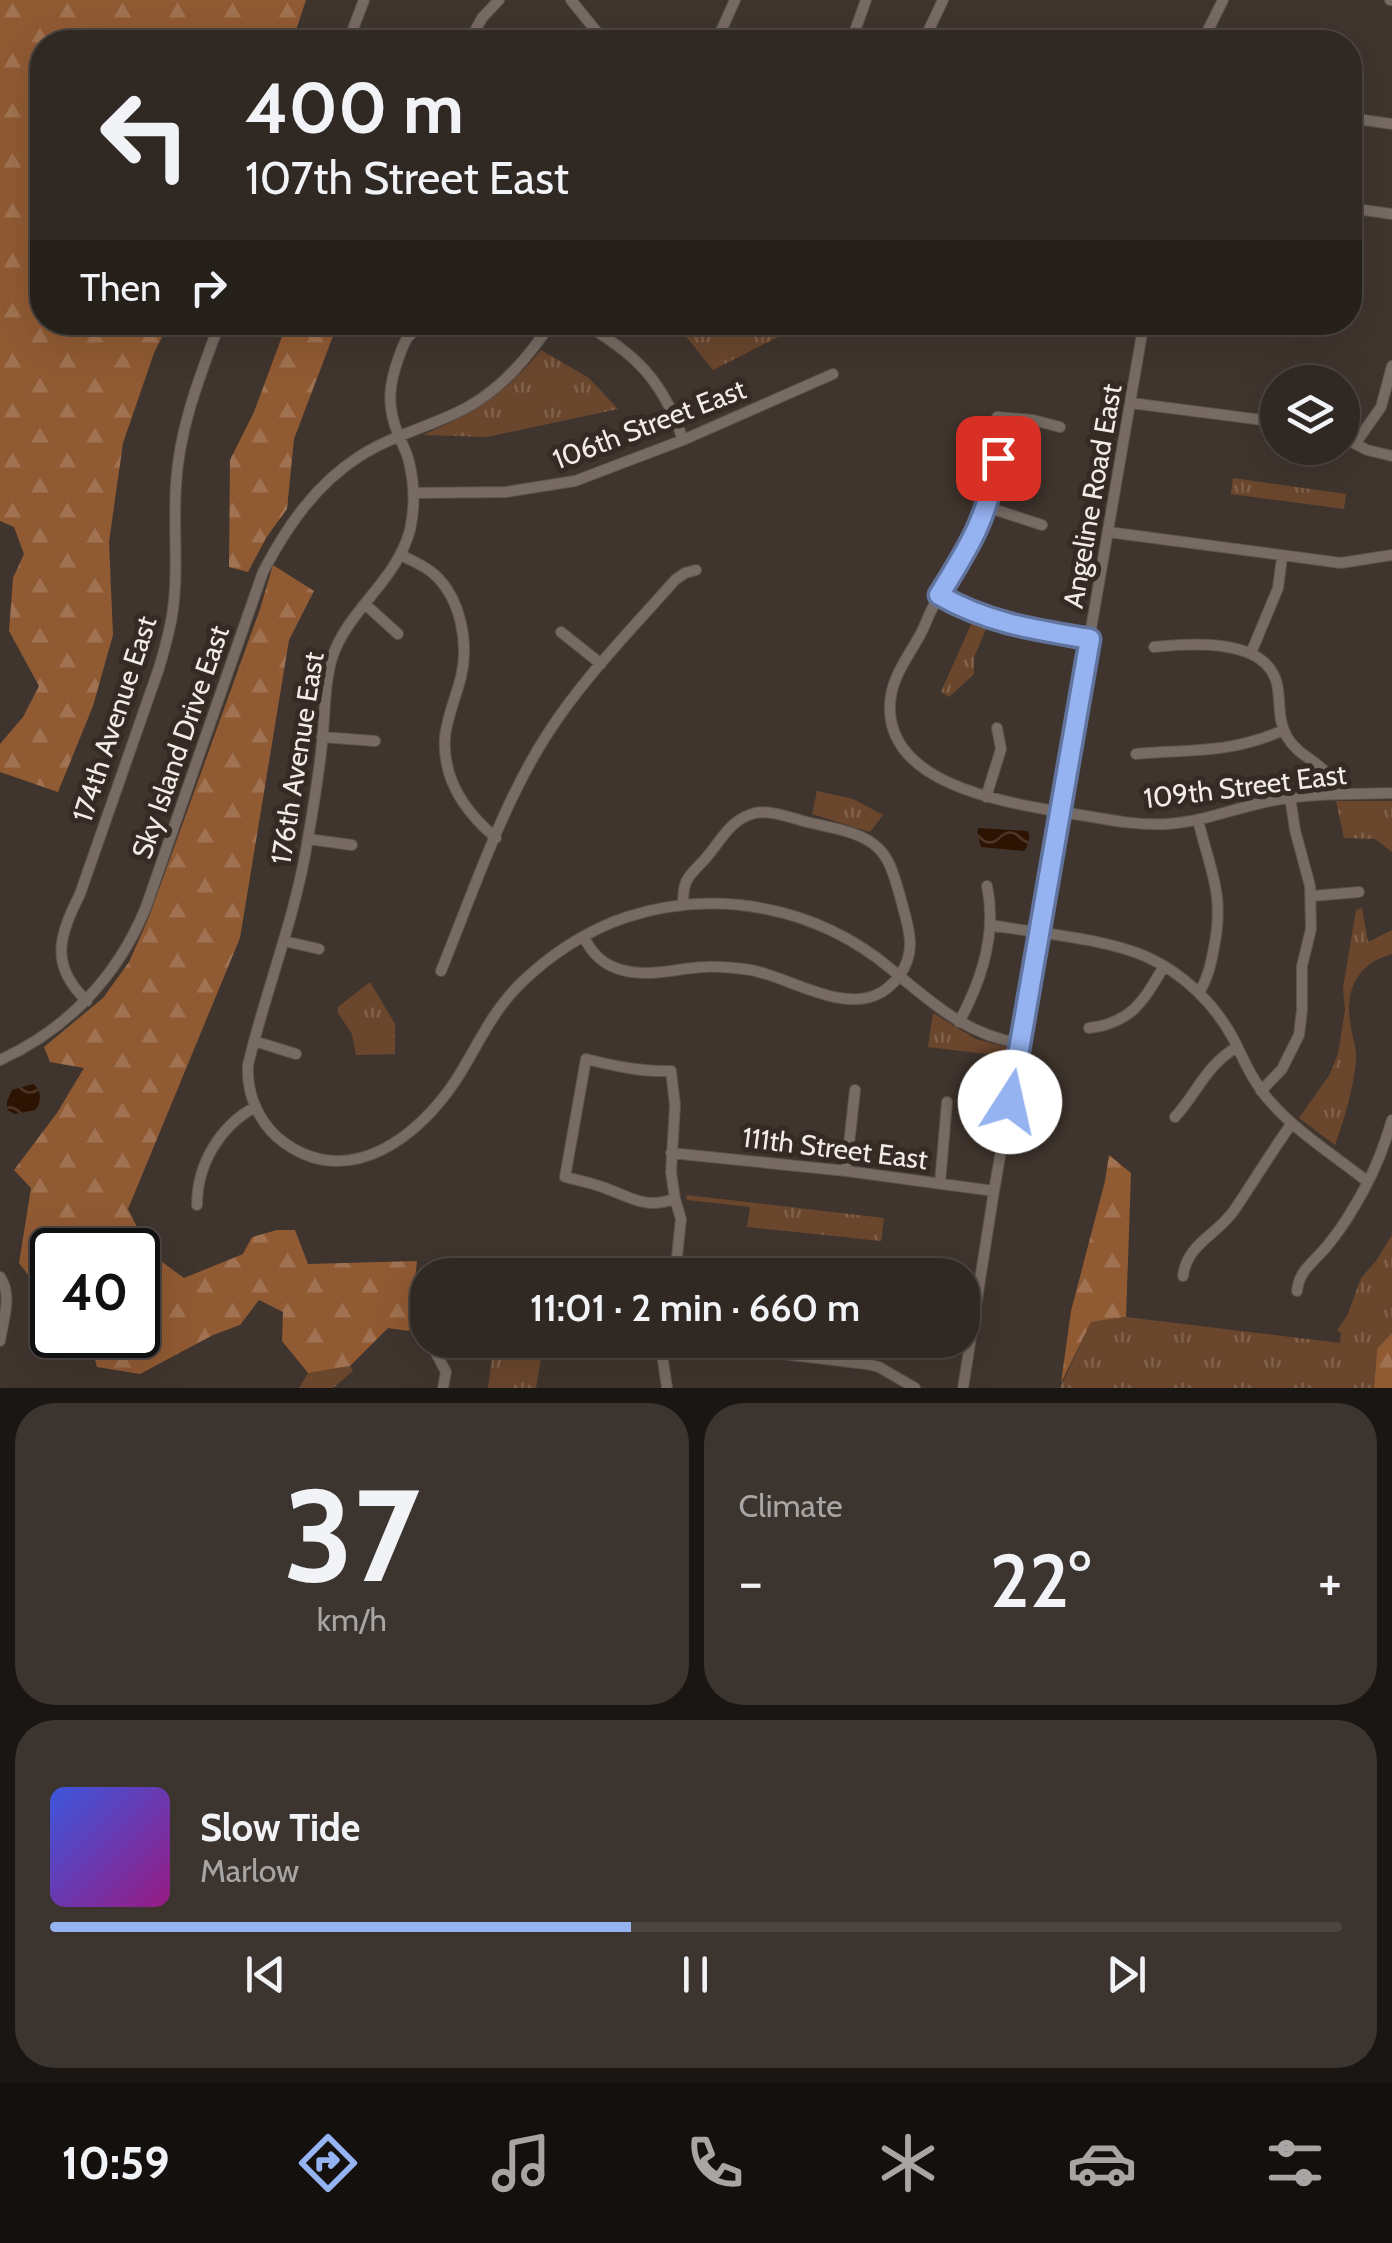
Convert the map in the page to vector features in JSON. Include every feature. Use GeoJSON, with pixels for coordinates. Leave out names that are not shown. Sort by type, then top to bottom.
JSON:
{"type":"FeatureCollection","features":[{"type":"Feature","properties":{"kind":"street"},"geometry":{"type":"LineString","coordinates":[[353,30],[364,0]]}},
{"type":"Feature","properties":{"kind":"street"},"geometry":{"type":"LineString","coordinates":[[476,30],[499,0]]}},
{"type":"Feature","properties":{"kind":"street"},"geometry":{"type":"LineString","coordinates":[[571,0],[595,30]]}},
{"type":"Feature","properties":{"kind":"street"},"geometry":{"type":"LineString","coordinates":[[721,30],[735,0]]}},
{"type":"Feature","properties":{"kind":"street"},"geometry":{"type":"LineString","coordinates":[[855,30],[866,0]]}},
{"type":"Feature","properties":{"kind":"street"},"geometry":{"type":"LineString","coordinates":[[929,30],[943,0]]}},
{"type":"Feature","properties":{"kind":"street"},"geometry":{"type":"LineString","coordinates":[[1208,30],[1223,0]]}},
{"type":"Feature","properties":{"kind":"street"},"geometry":{"type":"LineString","coordinates":[[1362,120],[1392,124]]}},
{"type":"Feature","properties":{"kind":"street"},"geometry":{"type":"LineString","coordinates":[[1362,210],[1392,214]]}},
{"type":"Feature","properties":{"kind":"street","name":"174th Avenue East"},"geometry":{"type":"LineString","coordinates":[[87,1001],[68,978],[61,939],[168,637],[175,584],[179,454],[193,394],[215,335]]}},
{"type":"Feature","properties":{"kind":"street","name":"176th Avenue East"},"geometry":{"type":"LineString","coordinates":[[255,1108],[248,1074],[308,838],[334,652],[355,616],[402,555],[413,517],[409,458],[391,415],[388,396],[391,378],[409,335]]}},
{"type":"Feature","properties":{"kind":"street","name":"Sky Island Drive East"},"geometry":{"type":"LineString","coordinates":[[0,1060],[46,1036],[87,1001],[119,961],[138,928],[263,572],[285,532],[315,493],[360,456],[398,435],[465,409],[485,396],[530,355],[543,335]]}},
{"type":"Feature","properties":{"kind":"street"},"geometry":{"type":"LineString","coordinates":[[602,335],[623,348],[662,391],[683,440]]}},
{"type":"Feature","properties":{"kind":"street","name":"Angeline Road East"},"geometry":{"type":"LineString","coordinates":[[964,1388],[994,1190],[1142,335]]}},
{"type":"Feature","properties":{"kind":"street"},"geometry":{"type":"LineString","coordinates":[[1360,436],[1381,406],[1392,366]]}},
{"type":"Feature","properties":{"kind":"street","name":"106th Street East"},"geometry":{"type":"LineString","coordinates":[[414,493],[506,492],[575,481],[683,440],[833,374]]}},
{"type":"Feature","properties":{"kind":"street"},"geometry":{"type":"LineString","coordinates":[[1131,402],[1260,420]]}},
{"type":"Feature","properties":{"kind":"street","name":"109th Street East"},"geometry":{"type":"LineString","coordinates":[[1060,428],[1033,420],[996,417],[1000,447],[987,507],[974,540],[939,595],[895,682],[890,706],[900,745],[922,767],[986,797],[1148,824],[1198,820],[1290,797],[1392,794]]}},
{"type":"Feature","properties":{"kind":"street"},"geometry":{"type":"LineString","coordinates":[[1360,447],[1392,456]]}},
{"type":"Feature","properties":{"kind":"street"},"geometry":{"type":"LineString","coordinates":[[987,507],[1042,525]]}},
{"type":"Feature","properties":{"kind":"street"},"geometry":{"type":"LineString","coordinates":[[1108,532],[1341,563],[1392,555]]}},
{"type":"Feature","properties":{"kind":"street"},"geometry":{"type":"LineString","coordinates":[[402,555],[434,574],[448,591],[459,616],[464,662],[445,739],[446,757],[462,802],[496,838]]}},
{"type":"Feature","properties":{"kind":"street"},"geometry":{"type":"LineString","coordinates":[[1252,654],[1278,588],[1282,557]]}},
{"type":"Feature","properties":{"kind":"street"},"geometry":{"type":"LineString","coordinates":[[441,971],[496,838],[546,735],[601,664],[675,580],[696,570]]}},
{"type":"Feature","properties":{"kind":"street"},"geometry":{"type":"LineString","coordinates":[[939,595],[1004,624],[1090,639]]}},
{"type":"Feature","properties":{"kind":"street"},"geometry":{"type":"LineString","coordinates":[[366,605],[398,634]]}},
{"type":"Feature","properties":{"kind":"street"},"geometry":{"type":"LineString","coordinates":[[561,632],[601,664]]}},
{"type":"Feature","properties":{"kind":"street"},"geometry":{"type":"LineString","coordinates":[[1154,648],[1212,645],[1252,654],[1266,664],[1278,686],[1284,730],[1295,748],[1326,770],[1335,794]]}},
{"type":"Feature","properties":{"kind":"street"},"geometry":{"type":"LineString","coordinates":[[986,797],[1001,748],[996,728]]}},
{"type":"Feature","properties":{"kind":"street"},"geometry":{"type":"LineString","coordinates":[[1136,754],[1221,750],[1284,730]]}},
{"type":"Feature","properties":{"kind":"street"},"geometry":{"type":"LineString","coordinates":[[322,737],[375,741]]}},
{"type":"Feature","properties":{"kind":"street"},"geometry":{"type":"LineString","coordinates":[[1261,1091],[1282,1070],[1299,1035],[1301,982],[1311,929],[1312,896],[1290,797]]}},
{"type":"Feature","properties":{"kind":"street"},"geometry":{"type":"LineString","coordinates":[[584,937],[589,948],[606,964],[639,974],[719,966],[767,974],[826,996],[860,998],[870,998],[884,990],[899,976],[910,955],[910,931],[890,865],[879,848],[862,837],[767,812],[748,816],[727,830],[688,878],[683,904]]}},
{"type":"Feature","properties":{"kind":"street"},"geometry":{"type":"LineString","coordinates":[[1198,820],[1216,885],[1219,914],[1210,970],[1199,993]]}},
{"type":"Feature","properties":{"kind":"street"},"geometry":{"type":"LineString","coordinates":[[308,838],[352,846]]}},
{"type":"Feature","properties":{"kind":"street"},"geometry":{"type":"LineString","coordinates":[[959,1022],[981,977],[990,926],[987,886]]}},
{"type":"Feature","properties":{"kind":"street"},"geometry":{"type":"LineString","coordinates":[[1312,896],[1358,892]]}},
{"type":"Feature","properties":{"kind":"street"},"geometry":{"type":"LineString","coordinates":[[198,1205],[200,1177],[218,1137],[236,1119],[255,1108],[279,1139],[319,1159],[356,1160],[388,1148],[416,1126],[455,1081],[484,1029],[518,986],[546,962],[621,919],[683,904],[758,907],[828,928],[856,943],[959,1022],[1020,1043]]}},
{"type":"Feature","properties":{"kind":"street"},"geometry":{"type":"LineString","coordinates":[[990,926],[1114,946],[1164,966],[1199,993],[1222,1021],[1261,1091],[1292,1123],[1368,1182]]}},
{"type":"Feature","properties":{"kind":"street"},"geometry":{"type":"LineString","coordinates":[[284,941],[319,949]]}},
{"type":"Feature","properties":{"kind":"street"},"geometry":{"type":"LineString","coordinates":[[1089,1028],[1114,1023],[1132,1012],[1164,966]]}},
{"type":"Feature","properties":{"kind":"street"},"geometry":{"type":"LineString","coordinates":[[254,1041],[296,1054]]}},
{"type":"Feature","properties":{"kind":"street"},"geometry":{"type":"LineString","coordinates":[[1175,1117],[1208,1071],[1237,1048]]}},
{"type":"Feature","properties":{"kind":"street"},"geometry":{"type":"LineString","coordinates":[[675,1200],[644,1204],[608,1188],[565,1177],[586,1059],[616,1067],[671,1071],[675,1104],[671,1172],[682,1219],[677,1258]]}},
{"type":"Feature","properties":{"kind":"street"},"geometry":{"type":"LineString","coordinates":[[846,1171],[855,1090]]}},
{"type":"Feature","properties":{"kind":"street"},"geometry":{"type":"LineString","coordinates":[[940,1183],[948,1102]]}},
{"type":"Feature","properties":{"kind":"street"},"geometry":{"type":"LineString","coordinates":[[1297,1291],[1304,1270],[1341,1228],[1368,1182],[1392,1120]]}},
{"type":"Feature","properties":{"kind":"street"},"geometry":{"type":"LineString","coordinates":[[1183,1276],[1193,1249],[1230,1216],[1292,1123]]}},
{"type":"Feature","properties":{"kind":"street","name":"111th Street East"},"geometry":{"type":"LineString","coordinates":[[671,1153],[994,1190]]}},
{"type":"Feature","properties":{"kind":"street"},"geometry":{"type":"LineString","coordinates":[[0,1277],[7,1294],[0,1340]]}},
{"type":"Feature","properties":{"kind":"street"},"geometry":{"type":"LineString","coordinates":[[439,1358],[446,1372],[443,1388]]}},
{"type":"Feature","properties":{"kind":"street"},"geometry":{"type":"LineString","coordinates":[[664,1358],[667,1388]]}},
{"type":"Feature","properties":{"kind":"street"},"geometry":{"type":"LineString","coordinates":[[816,1358],[879,1367],[915,1388]]}},
{"type":"Feature","properties":{"kind":"green space"},"geometry":{"type":"Polygon","coordinates":[[[0,0],[306,0],[296,30],[30,30],[30,335],[163,335],[123,443],[109,542],[113,635],[93,706],[58,792],[0,772],[0,744],[23,717],[39,686],[9,631],[13,578],[24,554],[14,527],[0,521],[0,0]]]}},
{"type":"Feature","properties":{"kind":"green space"},"geometry":{"type":"Polygon","coordinates":[[[283,335],[333,335],[294,439],[287,509],[248,572],[229,567],[230,460],[254,412],[283,335]]]}},
{"type":"Feature","properties":{"kind":"green space"},"geometry":{"type":"Polygon","coordinates":[[[685,335],[782,335],[713,370],[685,335]]]}},
{"type":"Feature","properties":{"kind":"green space"},"geometry":{"type":"Polygon","coordinates":[[[541,350],[589,378],[618,409],[487,437],[423,435],[488,401],[541,350]]]}},
{"type":"Feature","properties":{"kind":"green space"},"geometry":{"type":"Polygon","coordinates":[[[1233,478],[1346,494],[1344,509],[1231,494],[1233,478]]]}},
{"type":"Feature","properties":{"kind":"green space"},"geometry":{"type":"Polygon","coordinates":[[[273,565],[314,591],[289,640],[240,938],[128,1209],[138,1228],[30,1228],[30,1277],[19,1263],[31,1188],[14,1170],[57,1113],[84,1068],[50,1062],[44,1047],[103,998],[129,962],[149,917],[273,565]]]}},
{"type":"Feature","properties":{"kind":"green space"},"geometry":{"type":"Polygon","coordinates":[[[973,620],[987,627],[974,657],[974,674],[949,697],[941,692],[973,620]]]}},
{"type":"Feature","properties":{"kind":"green space"},"geometry":{"type":"Polygon","coordinates":[[[817,791],[853,799],[883,815],[870,832],[812,814],[817,791]]]}},
{"type":"Feature","properties":{"kind":"green space"},"geometry":{"type":"Polygon","coordinates":[[[1336,801],[1392,801],[1392,852],[1375,839],[1344,838],[1336,801]]]}},
{"type":"Feature","properties":{"kind":"green space"},"geometry":{"type":"Polygon","coordinates":[[[1362,908],[1368,942],[1392,930],[1392,954],[1369,965],[1351,992],[1349,1015],[1356,1060],[1335,1145],[1299,1118],[1330,1074],[1338,1054],[1345,1010],[1343,988],[1356,910],[1362,908]]]}},
{"type":"Feature","properties":{"kind":"green space"},"geometry":{"type":"Polygon","coordinates":[[[370,982],[395,1024],[395,1054],[356,1055],[352,1034],[338,1013],[338,1007],[370,982]]]}},
{"type":"Feature","properties":{"kind":"green space"},"geometry":{"type":"Polygon","coordinates":[[[933,1013],[976,1039],[1006,1047],[1011,1057],[928,1047],[933,1013]]]}},
{"type":"Feature","properties":{"kind":"green space"},"geometry":{"type":"Polygon","coordinates":[[[1109,1155],[1131,1173],[1126,1317],[1091,1322],[1061,1383],[1071,1311],[1109,1155]]]}},
{"type":"Feature","properties":{"kind":"green space"},"geometry":{"type":"Polygon","coordinates":[[[686,1195],[884,1218],[881,1241],[747,1227],[750,1207],[687,1200],[686,1195]]]}},
{"type":"Feature","properties":{"kind":"green space"},"geometry":{"type":"Polygon","coordinates":[[[295,1230],[308,1264],[410,1261],[409,1331],[388,1328],[350,1366],[308,1373],[282,1341],[283,1312],[259,1300],[240,1325],[140,1374],[97,1367],[94,1358],[160,1358],[160,1260],[184,1278],[243,1254],[252,1237],[295,1230]]]}},
{"type":"Feature","properties":{"kind":"green space"},"geometry":{"type":"Polygon","coordinates":[[[1392,1235],[1392,1337],[1377,1349],[1374,1388],[1060,1388],[1091,1322],[1126,1317],[1340,1343],[1341,1333],[1337,1330],[1347,1316],[1361,1278],[1392,1235]]]}},
{"type":"Feature","properties":{"kind":"green space"},"geometry":{"type":"Polygon","coordinates":[[[1392,1333],[1392,1388],[1374,1388],[1377,1349],[1392,1333]]]}},
{"type":"Feature","properties":{"kind":"green space"},"geometry":{"type":"Polygon","coordinates":[[[492,1358],[541,1359],[536,1388],[488,1388],[492,1358]]]}},
{"type":"Feature","properties":{"kind":"green space"},"geometry":{"type":"Polygon","coordinates":[[[350,1366],[353,1371],[333,1388],[299,1388],[308,1373],[350,1366]]]}},
{"type":"Feature","properties":{"kind":"water"},"geometry":{"type":"Polygon","coordinates":[[[979,828],[1027,831],[1028,844],[1024,851],[981,847],[979,828]]]}},
{"type":"Feature","properties":{"kind":"water"},"geometry":{"type":"Polygon","coordinates":[[[33,1084],[40,1096],[35,1110],[15,1114],[7,1110],[12,1090],[33,1084]]]}},
{"type":"Feature","properties":{"kind":"route"},"geometry":{"type":"LineString","coordinates":[[998,458],[982,522],[939,595],[1004,624],[1090,639],[1010,1102]]}}]}
